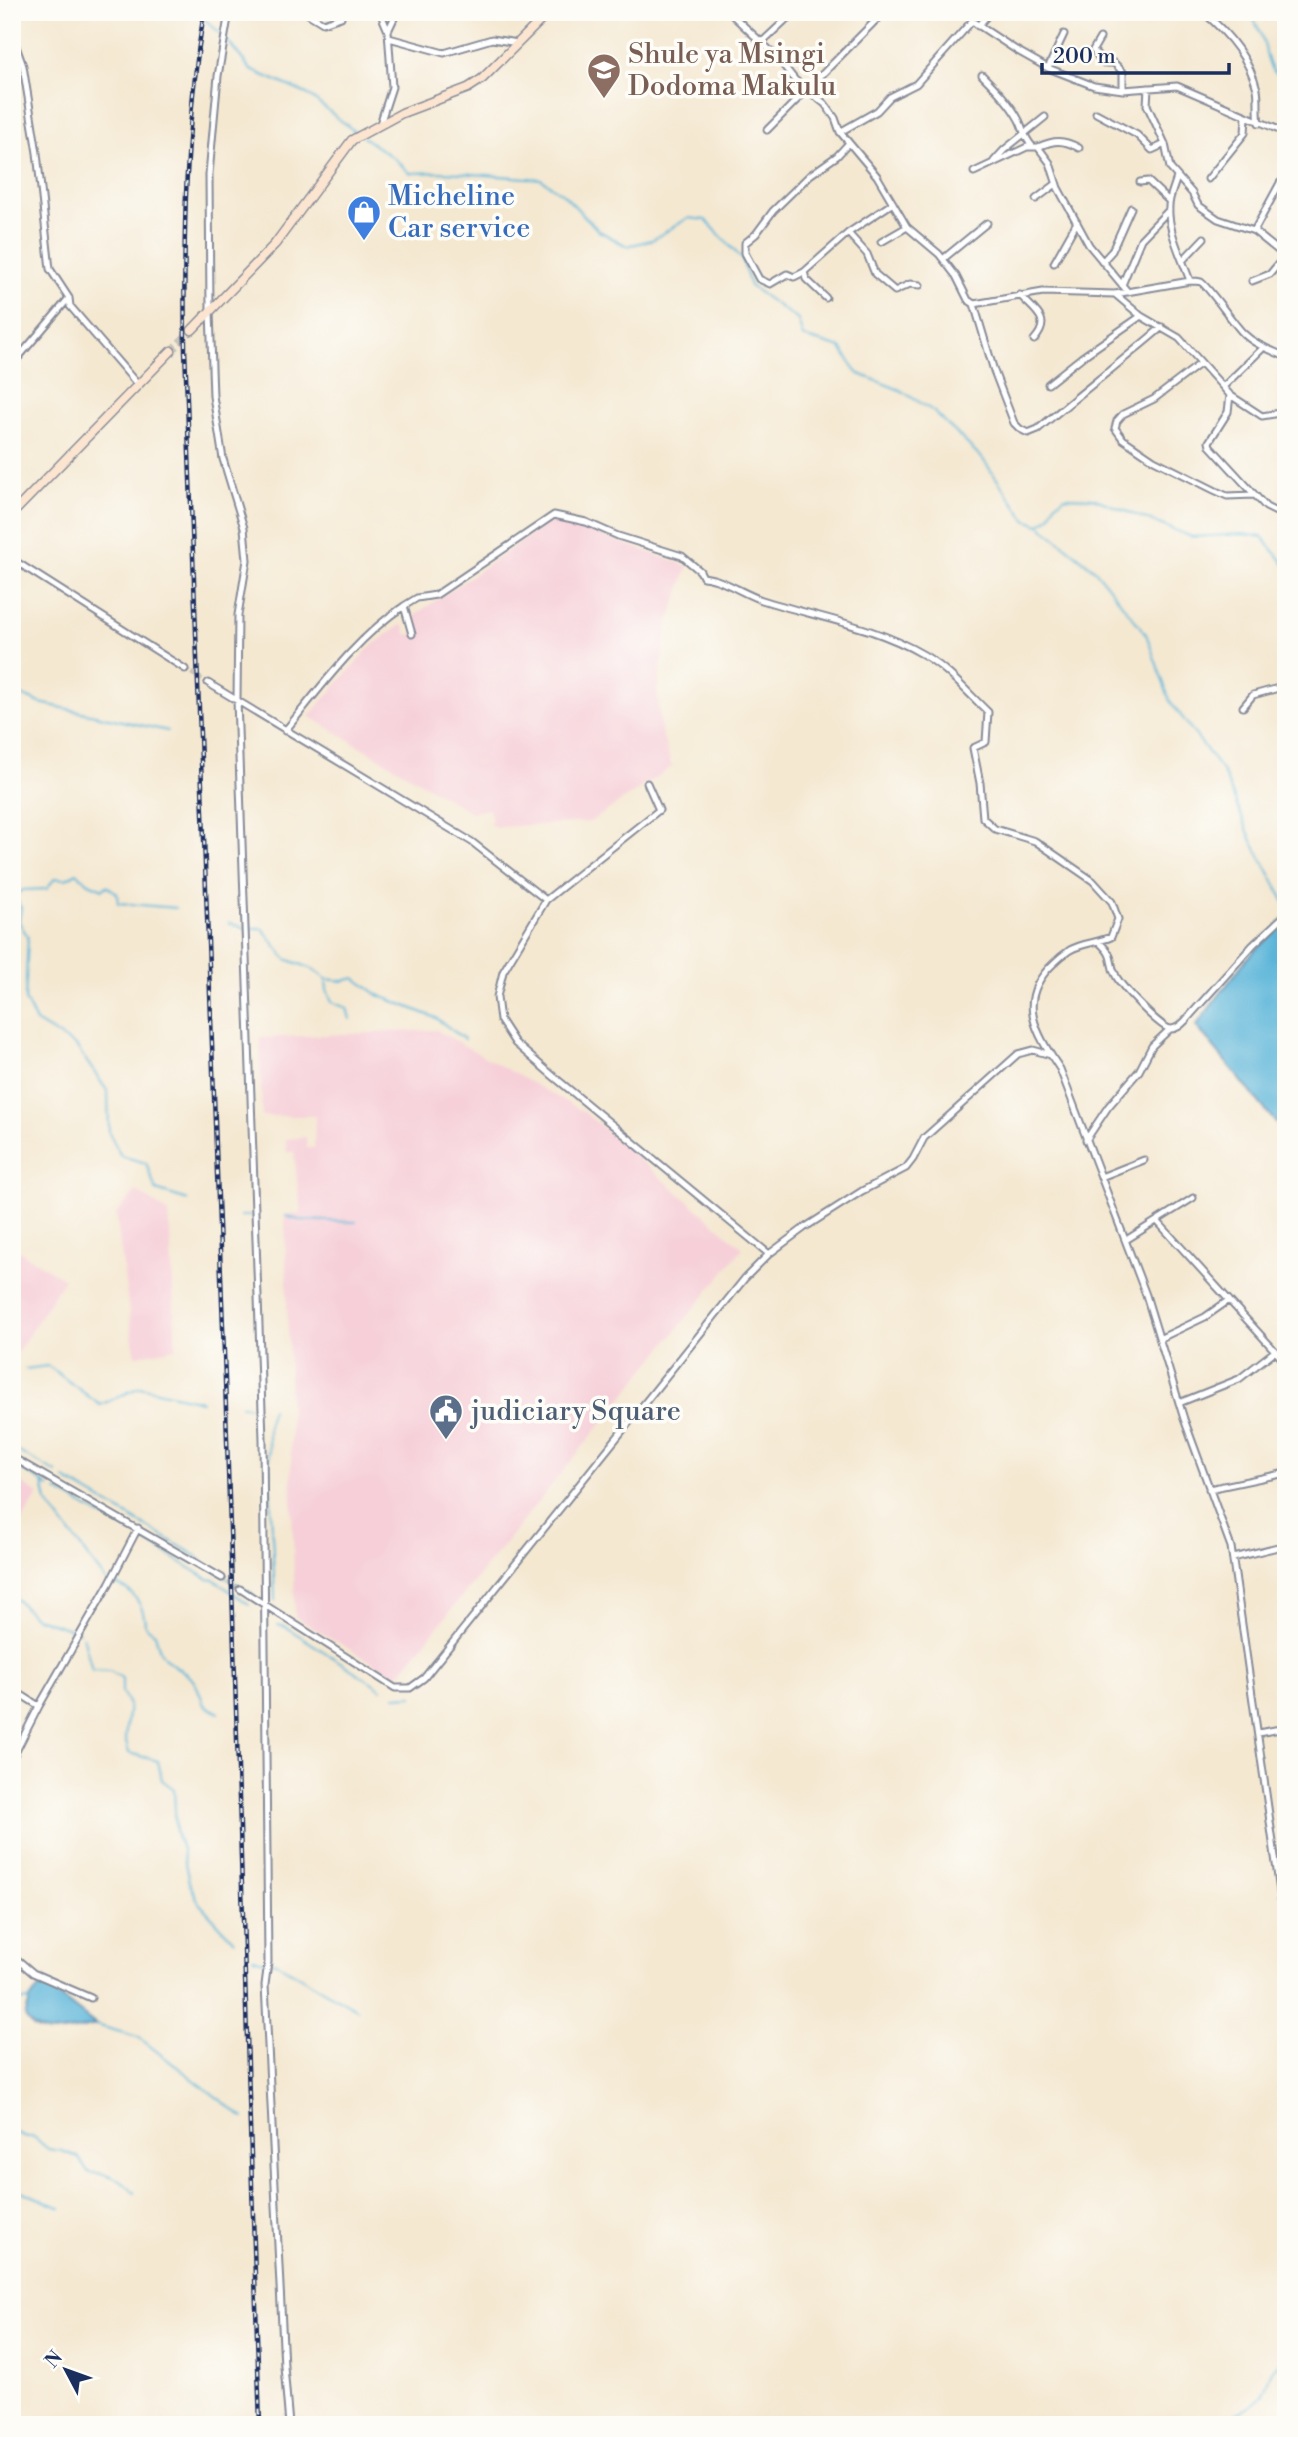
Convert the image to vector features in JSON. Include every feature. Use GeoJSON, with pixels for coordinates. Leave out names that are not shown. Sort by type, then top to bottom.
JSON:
{"type":"FeatureCollection","features":[{"type":"Feature","properties":{"kind":"main road"},"geometry":{"type":"LineString","coordinates":[[192,330],[275,244],[352,140],[402,113],[468,88],[482,79],[549,12]]}},
{"type":"Feature","properties":{"kind":"main road"},"geometry":{"type":"LineString","coordinates":[[12,514],[171,351]]}},
{"type":"Feature","properties":{"kind":"street"},"geometry":{"type":"LineString","coordinates":[[229,12],[218,76],[209,174],[210,311],[213,396],[223,459],[244,528],[247,560],[238,615],[237,700],[263,1439],[268,1962],[265,1985],[289,2425]]}},
{"type":"Feature","properties":{"kind":"street"},"geometry":{"type":"LineString","coordinates":[[305,12],[323,23],[341,17]]}},
{"type":"Feature","properties":{"kind":"street"},"geometry":{"type":"LineString","coordinates":[[380,12],[389,34],[392,88],[380,124]]}},
{"type":"Feature","properties":{"kind":"street"},"geometry":{"type":"LineString","coordinates":[[389,34],[397,12]]}},
{"type":"Feature","properties":{"kind":"street"},"geometry":{"type":"LineString","coordinates":[[729,12],[762,42],[795,80],[825,104],[835,118],[840,132],[877,176],[907,227],[943,260],[956,276],[968,300],[974,304],[994,371],[1014,423],[1020,429],[1028,433],[1038,429],[1110,368],[1140,348],[1161,327]]}},
{"type":"Feature","properties":{"kind":"street"},"geometry":{"type":"LineString","coordinates":[[762,42],[794,12]]}},
{"type":"Feature","properties":{"kind":"street"},"geometry":{"type":"LineString","coordinates":[[767,130],[806,89],[844,56],[884,12]]}},
{"type":"Feature","properties":{"kind":"street"},"geometry":{"type":"LineString","coordinates":[[978,26],[990,12]]}},
{"type":"Feature","properties":{"kind":"street"},"geometry":{"type":"LineString","coordinates":[[1203,12],[1224,30],[1245,61],[1256,86],[1259,123]]}},
{"type":"Feature","properties":{"kind":"street"},"geometry":{"type":"LineString","coordinates":[[840,132],[877,111],[890,97],[916,84],[972,21],[1048,68],[1094,86],[1124,90],[1177,86],[1286,133]]}},
{"type":"Feature","properties":{"kind":"street"},"geometry":{"type":"LineString","coordinates":[[12,34],[23,66],[37,153],[50,269],[69,298],[70,306],[138,385]]}},
{"type":"Feature","properties":{"kind":"street"},"geometry":{"type":"LineString","coordinates":[[389,34],[444,53],[492,39],[519,43]]}},
{"type":"Feature","properties":{"kind":"street"},"geometry":{"type":"LineString","coordinates":[[1048,68],[1064,34]]}},
{"type":"Feature","properties":{"kind":"street"},"geometry":{"type":"LineString","coordinates":[[1100,38],[1093,50],[1094,54],[1104,64],[1111,62],[1123,72],[1124,90]]}},
{"type":"Feature","properties":{"kind":"street"},"geometry":{"type":"LineString","coordinates":[[982,75],[1021,122],[1023,134],[1050,163],[1056,184],[1089,245],[1128,292]]}},
{"type":"Feature","properties":{"kind":"street"},"geometry":{"type":"LineString","coordinates":[[1148,88],[1147,105],[1165,144],[1170,168],[1201,208],[1218,219],[1254,231],[1285,256],[1270,274],[1252,281]]}},
{"type":"Feature","properties":{"kind":"street"},"geometry":{"type":"LineString","coordinates":[[1096,113],[1137,135],[1152,150],[1165,144]]}},
{"type":"Feature","properties":{"kind":"street"},"geometry":{"type":"LineString","coordinates":[[992,163],[1045,117]]}},
{"type":"Feature","properties":{"kind":"street"},"geometry":{"type":"LineString","coordinates":[[1208,179],[1245,133],[1246,117]]}},
{"type":"Feature","properties":{"kind":"street"},"geometry":{"type":"LineString","coordinates":[[974,172],[1035,146],[1057,140],[1066,141],[1079,148]]}},
{"type":"Feature","properties":{"kind":"street"},"geometry":{"type":"LineString","coordinates":[[849,143],[773,211],[756,234],[745,243],[745,253],[759,279],[771,284],[787,274],[794,277],[804,272],[848,233],[893,203]]}},
{"type":"Feature","properties":{"kind":"street"},"geometry":{"type":"LineString","coordinates":[[1177,177],[1169,201],[1169,210],[1174,235],[1190,281]]}},
{"type":"Feature","properties":{"kind":"street"},"geometry":{"type":"LineString","coordinates":[[1254,231],[1279,185],[1286,178]]}},
{"type":"Feature","properties":{"kind":"street"},"geometry":{"type":"LineString","coordinates":[[1140,182],[1148,181],[1169,201]]}},
{"type":"Feature","properties":{"kind":"street"},"geometry":{"type":"LineString","coordinates":[[1036,198],[1056,184]]}},
{"type":"Feature","properties":{"kind":"street"},"geometry":{"type":"LineString","coordinates":[[1279,185],[1286,189]]}},
{"type":"Feature","properties":{"kind":"street"},"geometry":{"type":"LineString","coordinates":[[1102,262],[1112,251],[1131,208]]}},
{"type":"Feature","properties":{"kind":"street"},"geometry":{"type":"LineString","coordinates":[[1122,285],[1141,239],[1169,210]]}},
{"type":"Feature","properties":{"kind":"street"},"geometry":{"type":"LineString","coordinates":[[1054,262],[1077,222]]}},
{"type":"Feature","properties":{"kind":"street"},"geometry":{"type":"LineString","coordinates":[[943,260],[987,223]]}},
{"type":"Feature","properties":{"kind":"street"},"geometry":{"type":"LineString","coordinates":[[881,242],[907,227]]}},
{"type":"Feature","properties":{"kind":"street"},"geometry":{"type":"LineString","coordinates":[[848,233],[867,254],[875,274],[895,291],[910,284],[920,285]]}},
{"type":"Feature","properties":{"kind":"street"},"geometry":{"type":"LineString","coordinates":[[1183,260],[1204,238]]}},
{"type":"Feature","properties":{"kind":"street"},"geometry":{"type":"LineString","coordinates":[[804,272],[806,279],[826,298]]}},
{"type":"Feature","properties":{"kind":"street"},"geometry":{"type":"LineString","coordinates":[[974,304],[1043,292],[1115,293],[1190,281],[1203,284],[1244,334],[1286,357]]}},
{"type":"Feature","properties":{"kind":"street"},"geometry":{"type":"LineString","coordinates":[[1115,293],[1141,316],[1186,344],[1230,395],[1262,415],[1286,412]]}},
{"type":"Feature","properties":{"kind":"street"},"geometry":{"type":"LineString","coordinates":[[1020,295],[1044,325],[1034,340]]}},
{"type":"Feature","properties":{"kind":"street"},"geometry":{"type":"LineString","coordinates":[[12,365],[69,298]]}},
{"type":"Feature","properties":{"kind":"street"},"geometry":{"type":"LineString","coordinates":[[1048,384],[1141,316]]}},
{"type":"Feature","properties":{"kind":"street"},"geometry":{"type":"LineString","coordinates":[[1223,387],[1264,347]]}},
{"type":"Feature","properties":{"kind":"street"},"geometry":{"type":"LineString","coordinates":[[1201,363],[1154,398],[1124,414],[1117,421],[1115,428],[1123,439],[1154,460],[1214,490],[1227,496],[1254,495]]}},
{"type":"Feature","properties":{"kind":"street"},"geometry":{"type":"LineString","coordinates":[[1230,395],[1228,412],[1209,444],[1266,507],[1284,514]]}},
{"type":"Feature","properties":{"kind":"street"},"geometry":{"type":"LineString","coordinates":[[285,731],[364,639],[387,617],[417,598],[436,595],[554,515],[586,522],[618,536],[682,556],[703,577],[719,580],[746,594],[784,607],[831,617],[908,646],[927,656],[988,712],[986,743],[974,748],[983,818],[995,829],[1035,841],[1093,881],[1112,902],[1118,919],[1111,937],[1068,951],[1037,981],[1031,1007],[1044,1045],[1060,1069],[1126,1240],[1233,1558],[1286,1934]]}},
{"type":"Feature","properties":{"kind":"street"},"geometry":{"type":"LineString","coordinates":[[12,559],[185,669]]}},
{"type":"Feature","properties":{"kind":"street"},"geometry":{"type":"LineString","coordinates":[[404,606],[412,634]]}},
{"type":"Feature","properties":{"kind":"street"},"geometry":{"type":"LineString","coordinates":[[208,683],[472,842],[546,900]]}},
{"type":"Feature","properties":{"kind":"street"},"geometry":{"type":"LineString","coordinates":[[1242,707],[1253,695],[1286,686]]}},
{"type":"Feature","properties":{"kind":"street"},"geometry":{"type":"LineString","coordinates":[[648,783],[659,810],[546,900],[503,972],[497,998],[500,1020],[515,1043],[769,1254]]}},
{"type":"Feature","properties":{"kind":"street"},"geometry":{"type":"LineString","coordinates":[[1086,1140],[1108,1107],[1139,1072],[1152,1046],[1170,1029],[1185,1021],[1244,955],[1286,914]]}},
{"type":"Feature","properties":{"kind":"street"},"geometry":{"type":"LineString","coordinates":[[1099,942],[1110,953],[1117,978],[1159,1023],[1170,1029]]}},
{"type":"Feature","properties":{"kind":"street"},"geometry":{"type":"LineString","coordinates":[[240,1589],[395,1688],[410,1688],[424,1678],[736,1289],[769,1254],[862,1191],[906,1168],[925,1138],[1018,1054],[1032,1050],[1051,1055]]}},
{"type":"Feature","properties":{"kind":"street"},"geometry":{"type":"LineString","coordinates":[[1101,1177],[1144,1160]]}},
{"type":"Feature","properties":{"kind":"street"},"geometry":{"type":"LineString","coordinates":[[1126,1240],[1193,1198]]}},
{"type":"Feature","properties":{"kind":"street"},"geometry":{"type":"LineString","coordinates":[[1158,1222],[1286,1363]]}},
{"type":"Feature","properties":{"kind":"street"},"geometry":{"type":"LineString","coordinates":[[1161,1338],[1205,1317],[1228,1300]]}},
{"type":"Feature","properties":{"kind":"street"},"geometry":{"type":"LineString","coordinates":[[1180,1403],[1239,1379],[1275,1351]]}},
{"type":"Feature","properties":{"kind":"street"},"geometry":{"type":"LineString","coordinates":[[12,1457],[222,1578]]}},
{"type":"Feature","properties":{"kind":"street"},"geometry":{"type":"LineString","coordinates":[[1209,1489],[1286,1473]]}},
{"type":"Feature","properties":{"kind":"street"},"geometry":{"type":"LineString","coordinates":[[12,1759],[138,1528]]}},
{"type":"Feature","properties":{"kind":"street"},"geometry":{"type":"LineString","coordinates":[[1233,1558],[1286,1545]]}},
{"type":"Feature","properties":{"kind":"street"},"geometry":{"type":"LineString","coordinates":[[12,1689],[39,1706]]}},
{"type":"Feature","properties":{"kind":"street"},"geometry":{"type":"LineString","coordinates":[[1258,1734],[1286,1728]]}},
{"type":"Feature","properties":{"kind":"street"},"geometry":{"type":"LineString","coordinates":[[1278,1869],[1286,1868]]}},
{"type":"Feature","properties":{"kind":"street"},"geometry":{"type":"LineString","coordinates":[[12,1955],[33,1973],[91,1998]]}},
{"type":"Feature","properties":{"kind":"shaded area"},"geometry":{"type":"Polygon","coordinates":[[[554,519],[688,566],[668,625],[657,691],[661,731],[672,767],[590,822],[495,827],[488,823],[492,820],[489,809],[471,812],[309,716],[370,647],[401,625],[407,635],[417,632],[414,619],[416,614],[554,519]]]}},
{"type":"Feature","properties":{"kind":"shaded area"},"geometry":{"type":"Polygon","coordinates":[[[436,1030],[584,1112],[743,1248],[397,1677],[295,1617],[285,1215],[301,1214],[294,1152],[287,1152],[286,1139],[306,1137],[307,1148],[314,1148],[315,1116],[262,1116],[260,1038],[436,1030]]]}},
{"type":"Feature","properties":{"kind":"shaded area"},"geometry":{"type":"Polygon","coordinates":[[[136,1191],[169,1213],[176,1348],[135,1356],[116,1214],[136,1191]]]}},
{"type":"Feature","properties":{"kind":"shaded area"},"geometry":{"type":"Polygon","coordinates":[[[12,1247],[64,1279],[12,1361],[12,1247]]]}},
{"type":"Feature","properties":{"kind":"shaded area"},"geometry":{"type":"Polygon","coordinates":[[[12,1478],[39,1494],[13,1535],[12,1535],[12,1478]]]}},
{"type":"Feature","properties":{"kind":"water"},"geometry":{"type":"Polygon","coordinates":[[[1286,921],[1286,1135],[1196,1026],[1247,958],[1286,921]]]}},
{"type":"Feature","properties":{"kind":"water"},"geometry":{"type":"Polygon","coordinates":[[[39,1987],[50,1989],[96,2025],[57,2033],[39,2030],[31,2025],[25,2017],[30,2000],[39,1987]]]}},
{"type":"Feature","properties":{"kind":"waterway"},"geometry":{"type":"LineString","coordinates":[[197,12],[226,39],[251,70],[307,94],[358,134]]}},
{"type":"Feature","properties":{"kind":"waterway"},"geometry":{"type":"LineString","coordinates":[[1237,12],[1254,19],[1271,68],[1286,77]]}},
{"type":"Feature","properties":{"kind":"waterway"},"geometry":{"type":"LineString","coordinates":[[363,137],[410,173],[445,172],[541,179],[563,194],[599,231],[627,246],[652,240],[688,218],[706,220],[742,259],[750,286],[798,320],[803,337],[841,348],[857,373],[900,390],[933,411],[982,458],[1026,520],[1039,525],[1050,517],[1055,504],[1065,497],[1093,498],[1192,537],[1243,534],[1262,537],[1286,565]]}},
{"type":"Feature","properties":{"kind":"waterway"},"geometry":{"type":"LineString","coordinates":[[1041,526],[1095,570],[1146,634],[1170,701],[1223,772],[1252,841],[1286,904]]}},
{"type":"Feature","properties":{"kind":"waterway"},"geometry":{"type":"LineString","coordinates":[[12,691],[40,703],[168,731]]}},
{"type":"Feature","properties":{"kind":"waterway"},"geometry":{"type":"LineString","coordinates":[[19,920],[21,908],[14,896],[23,890],[47,889],[55,878],[66,879],[77,873],[89,883],[103,889],[107,886],[117,893],[118,903],[176,908]]}},
{"type":"Feature","properties":{"kind":"waterway"},"geometry":{"type":"LineString","coordinates":[[12,919],[19,922],[28,937],[25,1000],[36,1022],[76,1046],[108,1092],[109,1133],[121,1156],[146,1163],[156,1190],[188,1200]]}},
{"type":"Feature","properties":{"kind":"waterway"},"geometry":{"type":"LineString","coordinates":[[229,923],[245,928],[263,929],[286,959],[313,969],[326,979],[343,981],[355,978],[378,995],[436,1018],[464,1039]]}},
{"type":"Feature","properties":{"kind":"waterway"},"geometry":{"type":"LineString","coordinates":[[326,980],[332,1002],[347,1008],[350,1019]]}},
{"type":"Feature","properties":{"kind":"waterway"},"geometry":{"type":"LineString","coordinates":[[240,1216],[251,1216]]}},
{"type":"Feature","properties":{"kind":"waterway"},"geometry":{"type":"LineString","coordinates":[[286,1216],[299,1220],[356,1222]]}},
{"type":"Feature","properties":{"kind":"waterway"},"geometry":{"type":"LineString","coordinates":[[25,1369],[48,1366],[100,1405],[140,1387],[201,1401]]}},
{"type":"Feature","properties":{"kind":"waterway"},"geometry":{"type":"LineString","coordinates":[[12,1375],[15,1371]]}},
{"type":"Feature","properties":{"kind":"waterway"},"geometry":{"type":"LineString","coordinates":[[241,1406],[249,1406]]}},
{"type":"Feature","properties":{"kind":"waterway"},"geometry":{"type":"LineString","coordinates":[[272,1409],[268,1422],[268,1438],[275,1601]]}},
{"type":"Feature","properties":{"kind":"waterway"},"geometry":{"type":"LineString","coordinates":[[12,1448],[57,1473]]}},
{"type":"Feature","properties":{"kind":"waterway"},"geometry":{"type":"LineString","coordinates":[[21,1469],[49,1487]]}},
{"type":"Feature","properties":{"kind":"waterway"},"geometry":{"type":"LineString","coordinates":[[65,1479],[195,1555],[206,1565],[253,1594]]}},
{"type":"Feature","properties":{"kind":"waterway"},"geometry":{"type":"LineString","coordinates":[[43,1482],[47,1502],[107,1582]]}},
{"type":"Feature","properties":{"kind":"waterway"},"geometry":{"type":"LineString","coordinates":[[57,1491],[130,1532]]}},
{"type":"Feature","properties":{"kind":"waterway"},"geometry":{"type":"LineString","coordinates":[[141,1538],[208,1579],[214,1580],[249,1604]]}},
{"type":"Feature","properties":{"kind":"waterway"},"geometry":{"type":"LineString","coordinates":[[112,1584],[132,1594],[143,1612],[145,1626],[155,1633],[164,1657],[194,1682],[204,1705],[219,1713]]}},
{"type":"Feature","properties":{"kind":"waterway"},"geometry":{"type":"LineString","coordinates":[[12,1595],[34,1617],[79,1632]]}},
{"type":"Feature","properties":{"kind":"waterway"},"geometry":{"type":"LineString","coordinates":[[278,1625],[286,1627],[382,1689]]}},
{"type":"Feature","properties":{"kind":"waterway"},"geometry":{"type":"LineString","coordinates":[[83,1636],[92,1670],[110,1671],[122,1678],[122,1692],[129,1705],[125,1738],[129,1753],[158,1761],[162,1780],[174,1789],[176,1832],[189,1882],[199,1903],[234,1941]]}},
{"type":"Feature","properties":{"kind":"waterway"},"geometry":{"type":"LineString","coordinates":[[395,1697],[413,1696]]}},
{"type":"Feature","properties":{"kind":"waterway"},"geometry":{"type":"LineString","coordinates":[[253,1958],[264,1961]]}},
{"type":"Feature","properties":{"kind":"waterway"},"geometry":{"type":"LineString","coordinates":[[270,1962],[358,2010]]}},
{"type":"Feature","properties":{"kind":"waterway"},"geometry":{"type":"LineString","coordinates":[[12,1994],[23,2001],[30,2000]]}},
{"type":"Feature","properties":{"kind":"waterway"},"geometry":{"type":"LineString","coordinates":[[96,2025],[138,2037],[244,2118]]}},
{"type":"Feature","properties":{"kind":"waterway"},"geometry":{"type":"LineString","coordinates":[[12,2131],[26,2137],[34,2137],[48,2149],[78,2157],[89,2173],[114,2177],[135,2193]]}},
{"type":"Feature","properties":{"kind":"waterway"},"geometry":{"type":"LineString","coordinates":[[12,2187],[61,2208]]}},
{"type":"Feature","properties":{"kind":"waterway"},"geometry":{"type":"LineString","coordinates":[[1211,2425],[1257,2402],[1275,2366],[1286,2362]]}},
{"type":"Feature","properties":{"kind":"tunnel"},"geometry":{"type":"LineString","coordinates":[[171,351],[192,330]]}},
{"type":"Feature","properties":{"kind":"tunnel"},"geometry":{"type":"LineString","coordinates":[[185,669],[208,683]]}},
{"type":"Feature","properties":{"kind":"tunnel"},"geometry":{"type":"LineString","coordinates":[[222,1578],[240,1589]]}},
{"type":"Feature","properties":{"kind":"railway"},"geometry":{"type":"LineString","coordinates":[[204,12],[189,138],[184,264],[185,349],[225,1379],[260,2425]]}},
{"type":"Feature","properties":{"kind":"place","name":"Shule ya Msingi Dodoma Makulu"},"geometry":{"type":"Point","coordinates":[604,100]}},
{"type":"Feature","properties":{"kind":"place","name":"Micheline Car service"},"geometry":{"type":"Point","coordinates":[364,242]}},
{"type":"Feature","properties":{"kind":"place","name":"judiciary Square"},"geometry":{"type":"Point","coordinates":[446,1441]}}]}
